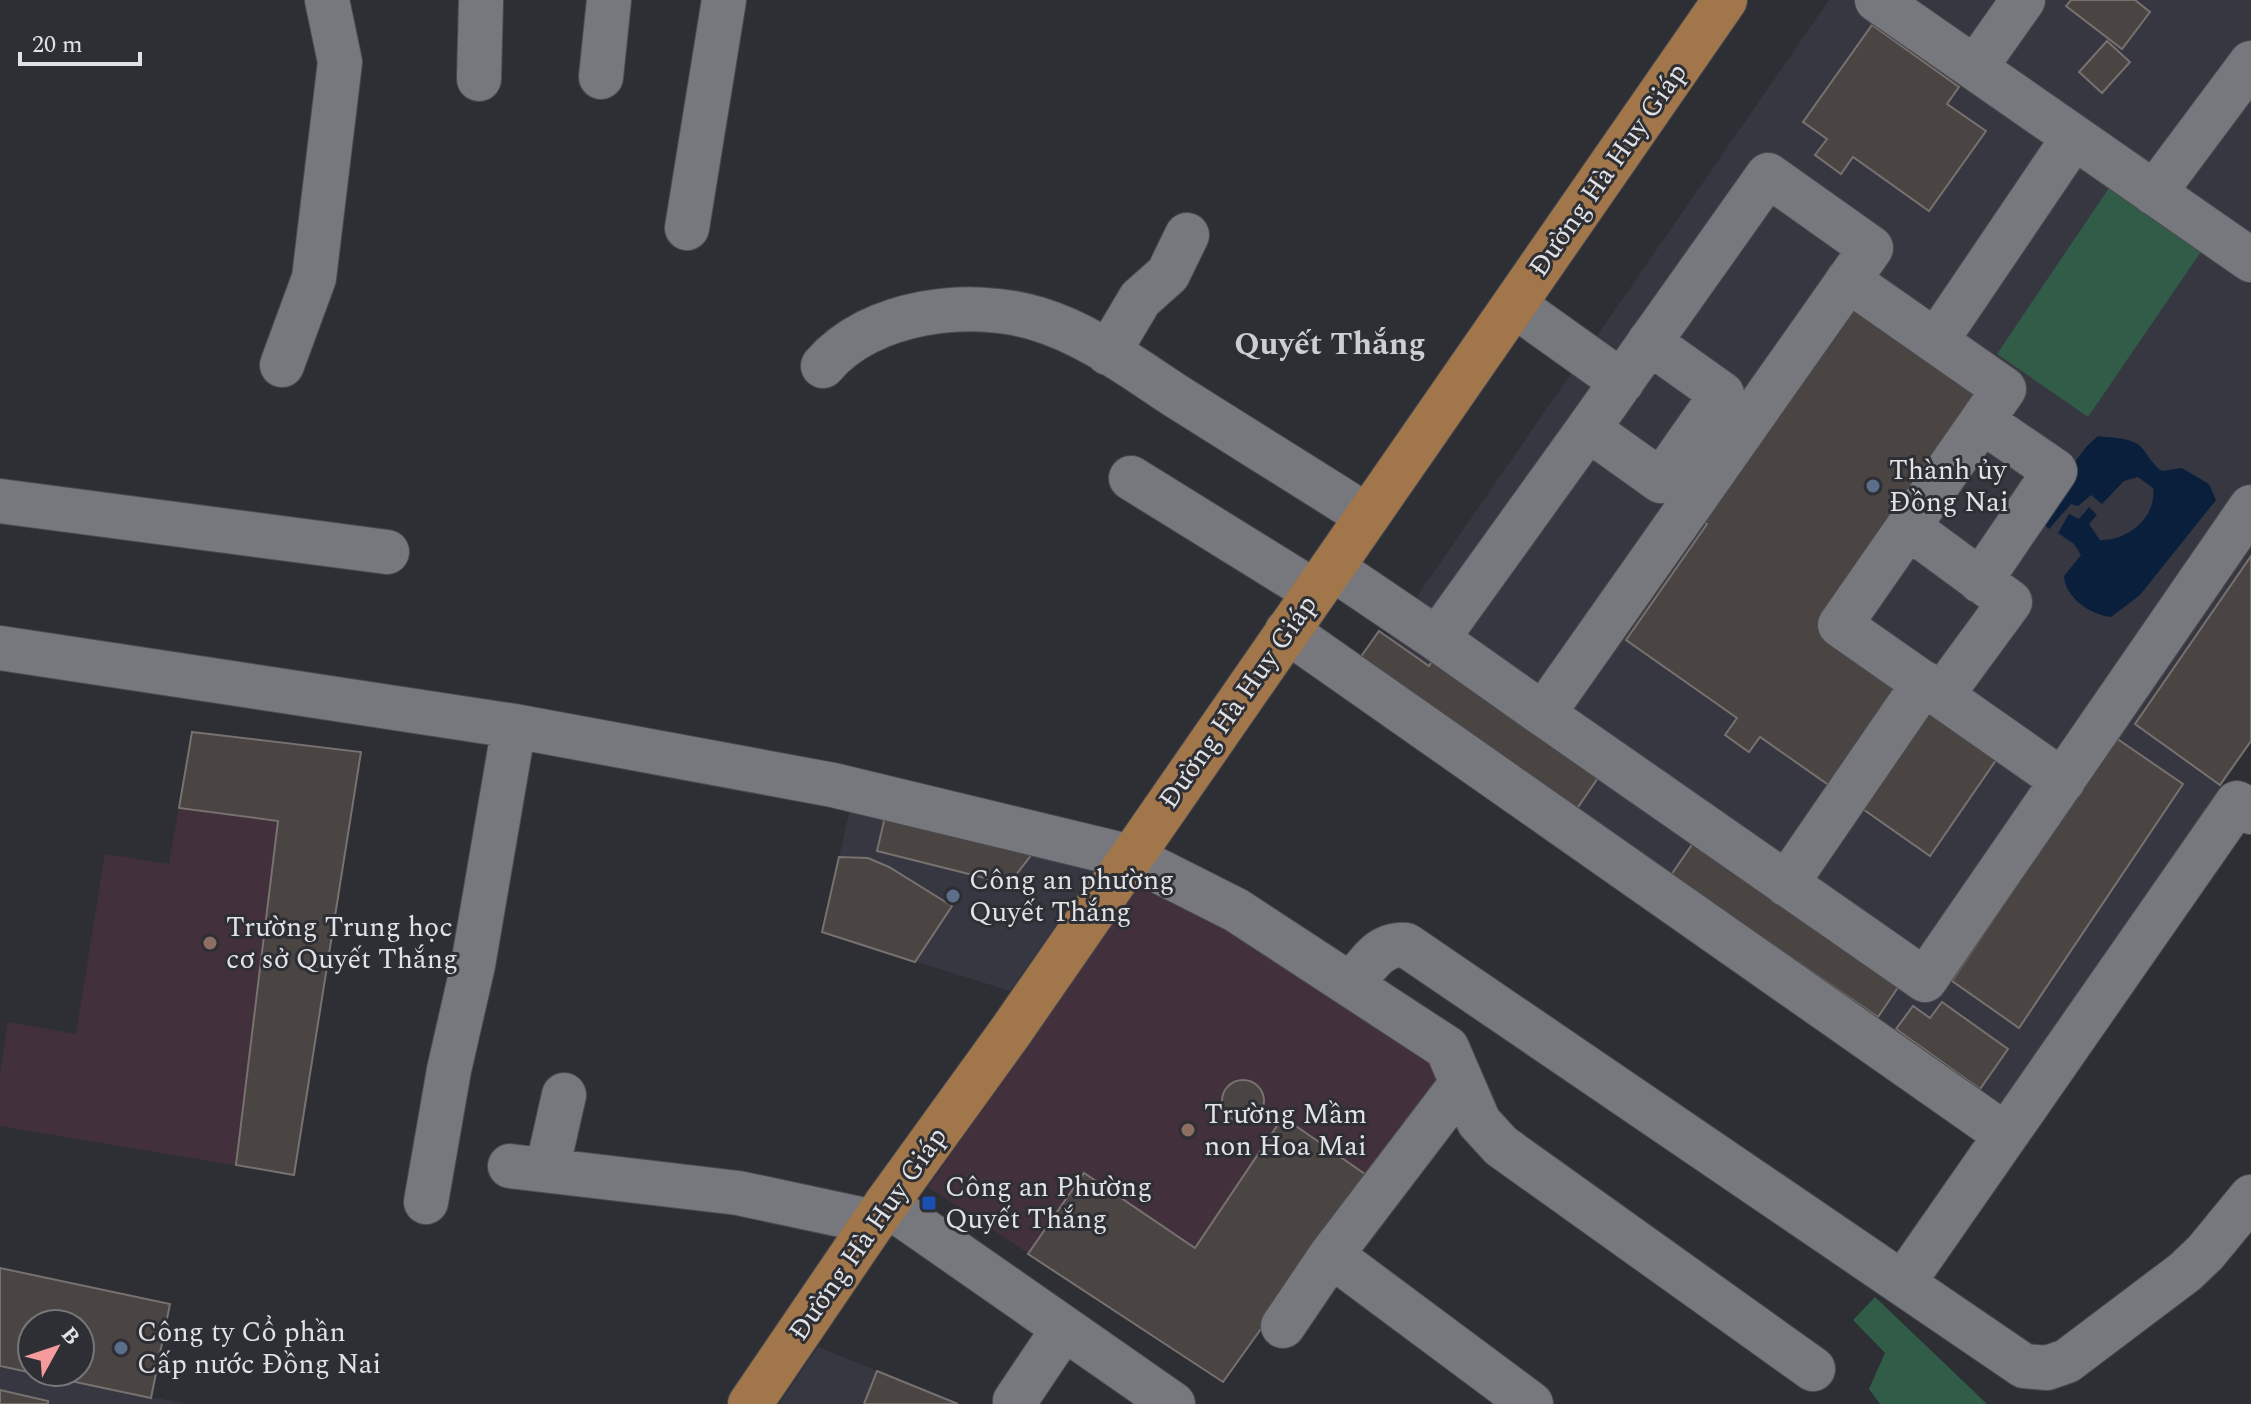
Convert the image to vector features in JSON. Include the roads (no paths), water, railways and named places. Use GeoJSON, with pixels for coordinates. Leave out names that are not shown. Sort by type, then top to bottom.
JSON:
{"type":"FeatureCollection","features":[{"type":"Feature","properties":{"kind":"main road","name":"Đường Hà Huy Giáp"},"geometry":{"type":"LineString","coordinates":[[750,1404],[1725,0]]}},
{"type":"Feature","properties":{"kind":"street"},"geometry":{"type":"LineString","coordinates":[[282,365],[314,278],[340,62],[327,0]]}},
{"type":"Feature","properties":{"kind":"street"},"geometry":{"type":"LineString","coordinates":[[479,79],[481,0]]}},
{"type":"Feature","properties":{"kind":"street"},"geometry":{"type":"LineString","coordinates":[[601,77],[609,0]]}},
{"type":"Feature","properties":{"kind":"street"},"geometry":{"type":"LineString","coordinates":[[687,228],[724,0]]}},
{"type":"Feature","properties":{"kind":"street"},"geometry":{"type":"LineString","coordinates":[[1877,0],[2154,193],[2244,241]]}},
{"type":"Feature","properties":{"kind":"street"},"geometry":{"type":"LineString","coordinates":[[1975,68],[2023,0]]}},
{"type":"Feature","properties":{"kind":"street"},"geometry":{"type":"LineString","coordinates":[[2154,193],[2251,63]]}},
{"type":"Feature","properties":{"kind":"street"},"geometry":{"type":"LineString","coordinates":[[1936,341],[2074,137]]}},
{"type":"Feature","properties":{"kind":"street"},"geometry":{"type":"LineString","coordinates":[[1437,639],[1768,175],[1871,248],[1708,448],[1543,714]]}},
{"type":"Feature","properties":{"kind":"street"},"geometry":{"type":"LineString","coordinates":[[1108,353],[1140,299],[1168,274],[1187,235]]}},
{"type":"Feature","properties":{"kind":"street"},"geometry":{"type":"LineString","coordinates":[[1848,280],[2004,389],[1840,625],[2063,781]]}},
{"type":"Feature","properties":{"kind":"street"},"geometry":{"type":"LineString","coordinates":[[1514,305],[1622,382]]}},
{"type":"Feature","properties":{"kind":"street"},"geometry":{"type":"LineString","coordinates":[[823,366],[835,351],[875,328],[909,317],[951,311],[1004,311],[1038,319],[1108,353],[1367,516]]}},
{"type":"Feature","properties":{"kind":"street"},"geometry":{"type":"LineString","coordinates":[[1588,429],[1661,481],[1708,448],[1722,394],[1649,342]]}},
{"type":"Feature","properties":{"kind":"street"},"geometry":{"type":"LineString","coordinates":[[1980,581],[2055,471],[1982,421]]}},
{"type":"Feature","properties":{"kind":"street"},"geometry":{"type":"LineString","coordinates":[[1131,478],[1437,639],[1925,980],[2251,507]]}},
{"type":"Feature","properties":{"kind":"street"},"geometry":{"type":"LineString","coordinates":[[0,501],[387,552]]}},
{"type":"Feature","properties":{"kind":"street"},"geometry":{"type":"LineString","coordinates":[[1786,884],[1933,690],[2010,602],[1908,527]]}},
{"type":"Feature","properties":{"kind":"street"},"geometry":{"type":"LineString","coordinates":[[1287,631],[2006,1135]]}},
{"type":"Feature","properties":{"kind":"street"},"geometry":{"type":"LineString","coordinates":[[0,648],[514,726],[833,785],[1131,857],[1236,910],[1352,985],[1454,1065],[1479,1122],[1501,1146],[1813,1369]]}},
{"type":"Feature","properties":{"kind":"street"},"geometry":{"type":"LineString","coordinates":[[426,1202],[449,1070],[473,965],[514,726]]}},
{"type":"Feature","properties":{"kind":"street"},"geometry":{"type":"LineString","coordinates":[[1903,1283],[2237,803],[2251,812]]}},
{"type":"Feature","properties":{"kind":"street"},"geometry":{"type":"LineString","coordinates":[[1352,985],[1373,956],[1396,944],[1406,945],[2024,1366],[2047,1368],[2067,1361],[2185,1272],[2205,1253],[2251,1197]]}},
{"type":"Feature","properties":{"kind":"street"},"geometry":{"type":"LineString","coordinates":[[1283,1326],[1454,1065],[1483,997]]}},
{"type":"Feature","properties":{"kind":"street"},"geometry":{"type":"LineString","coordinates":[[564,1095],[529,1168],[880,1213],[1064,1328],[1173,1404]]}},
{"type":"Feature","properties":{"kind":"street"},"geometry":{"type":"LineString","coordinates":[[1331,1255],[1531,1404]]}},
{"type":"Feature","properties":{"kind":"street"},"geometry":{"type":"LineString","coordinates":[[1017,1404],[1015,1401],[1064,1328]]}},
{"type":"Feature","properties":{"kind":"water"},"geometry":{"type":"Polygon","coordinates":[[[2098,436],[2135,442],[2162,471],[2182,468],[2209,484],[2216,500],[2140,595],[2111,617],[2088,609],[2069,591],[2064,576],[2081,555],[2074,544],[2058,533],[2069,514],[2079,519],[2089,507],[2097,515],[2089,524],[2100,540],[2130,532],[2150,508],[2153,488],[2138,477],[2124,481],[2102,504],[2091,495],[2078,506],[2071,504],[2049,529],[2034,515],[2098,436]]]}},
{"type":"Feature","properties":{"kind":"place","name":"Thành ủy Đồng Nai"},"geometry":{"type":"Point","coordinates":[1873,486]}},
{"type":"Feature","properties":{"kind":"place","name":"Công an phường Quyết Thắng"},"geometry":{"type":"Point","coordinates":[953,896]}},
{"type":"Feature","properties":{"kind":"place","name":"Trường Trung học cơ sở Quyết Thắng"},"geometry":{"type":"Point","coordinates":[210,943]}},
{"type":"Feature","properties":{"kind":"place","name":"Trường Mầm non Hoa Mai"},"geometry":{"type":"Point","coordinates":[1188,1130]}},
{"type":"Feature","properties":{"kind":"place","name":"Công an Phường Quyết Thắng"},"geometry":{"type":"Point","coordinates":[929,1203]}},
{"type":"Feature","properties":{"kind":"place","name":"Công ty Cổ phần Cấp nước Đồng Nai"},"geometry":{"type":"Point","coordinates":[121,1348]}},
{"type":"Feature","properties":{"kind":"district","name":"Quyết Thắng"},"geometry":{"type":"Point","coordinates":[1330,344]}}]}
